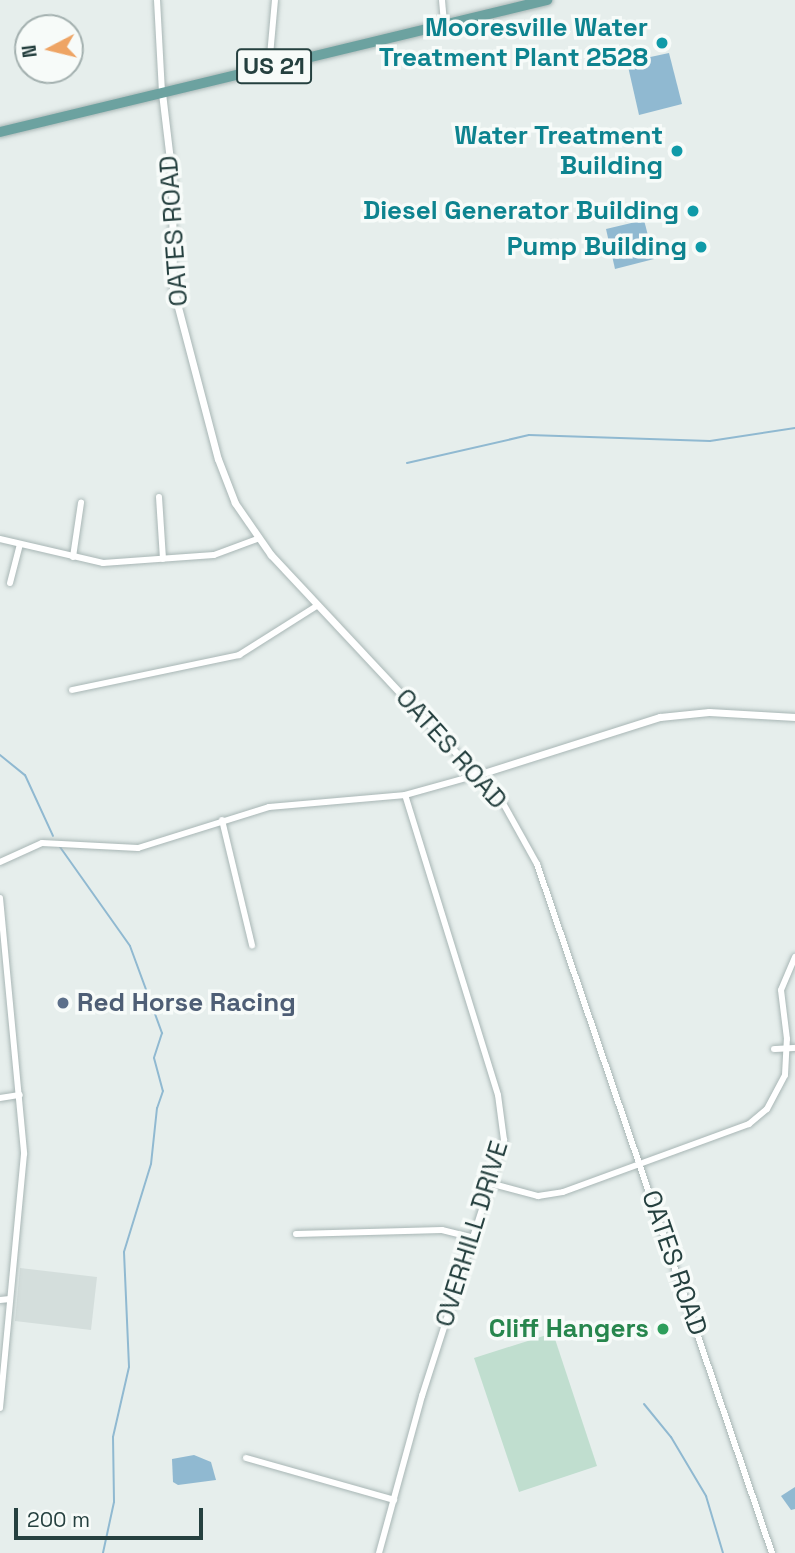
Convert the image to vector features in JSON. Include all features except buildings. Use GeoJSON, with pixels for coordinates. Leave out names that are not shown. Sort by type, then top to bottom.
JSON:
{"type":"FeatureCollection","features":[{"type":"Feature","properties":{"kind":"main road","name":"US 21"},"geometry":{"type":"LineString","coordinates":[[0,132],[547,0]]}},
{"type":"Feature","properties":{"kind":"street"},"geometry":{"type":"LineString","coordinates":[[157,0],[162,93]]}},
{"type":"Feature","properties":{"kind":"street"},"geometry":{"type":"LineString","coordinates":[[269,67],[275,0]]}},
{"type":"Feature","properties":{"kind":"street"},"geometry":{"type":"LineString","coordinates":[[442,0],[444,25]]}},
{"type":"Feature","properties":{"kind":"street","name":"OATES ROAD"},"geometry":{"type":"LineString","coordinates":[[162,93],[172,177],[173,288],[218,459],[235,503],[257,539],[503,803],[537,864],[772,1553]]}},
{"type":"Feature","properties":{"kind":"street"},"geometry":{"type":"LineString","coordinates":[[159,497],[163,559]]}},
{"type":"Feature","properties":{"kind":"street"},"geometry":{"type":"LineString","coordinates":[[73,557],[81,503]]}},
{"type":"Feature","properties":{"kind":"street"},"geometry":{"type":"LineString","coordinates":[[0,540],[103,563],[214,555],[257,539]]}},
{"type":"Feature","properties":{"kind":"street"},"geometry":{"type":"LineString","coordinates":[[10,583],[19,544]]}},
{"type":"Feature","properties":{"kind":"street"},"geometry":{"type":"LineString","coordinates":[[72,690],[239,655],[318,605]]}},
{"type":"Feature","properties":{"kind":"street"},"geometry":{"type":"LineString","coordinates":[[0,862],[58,841],[138,848],[269,807],[405,795],[660,717],[709,712],[795,717]]}},
{"type":"Feature","properties":{"kind":"street","name":"OVERHILL DRIVE"},"geometry":{"type":"LineString","coordinates":[[379,1553],[473,1238],[493,1184],[504,1140],[499,1095],[405,795]]}},
{"type":"Feature","properties":{"kind":"street"},"geometry":{"type":"LineString","coordinates":[[222,820],[252,945]]}},
{"type":"Feature","properties":{"kind":"street"},"geometry":{"type":"LineString","coordinates":[[0,898],[24,1154],[0,1408]]}},
{"type":"Feature","properties":{"kind":"street"},"geometry":{"type":"LineString","coordinates":[[493,1184],[538,1196],[641,1165],[749,1124],[778,1095],[791,1048],[780,990],[795,957]]}},
{"type":"Feature","properties":{"kind":"street"},"geometry":{"type":"LineString","coordinates":[[774,1049],[791,1048]]}},
{"type":"Feature","properties":{"kind":"street"},"geometry":{"type":"LineString","coordinates":[[0,1098],[20,1095]]}},
{"type":"Feature","properties":{"kind":"street"},"geometry":{"type":"LineString","coordinates":[[296,1234],[442,1230],[473,1238]]}},
{"type":"Feature","properties":{"kind":"street"},"geometry":{"type":"LineString","coordinates":[[0,1300],[10,1299]]}},
{"type":"Feature","properties":{"kind":"street"},"geometry":{"type":"LineString","coordinates":[[246,1458],[394,1500]]}},
{"type":"Feature","properties":{"kind":"shaded area"},"geometry":{"type":"Polygon","coordinates":[[[20,1268],[97,1277],[91,1330],[15,1321],[20,1268]]]}},
{"type":"Feature","properties":{"kind":"green space"},"geometry":{"type":"Polygon","coordinates":[[[553,1333],[597,1466],[519,1492],[474,1358],[553,1333]]]}},
{"type":"Feature","properties":{"kind":"water"},"geometry":{"type":"Polygon","coordinates":[[[669,53],[682,104],[639,115],[627,62],[669,53]]]}},
{"type":"Feature","properties":{"kind":"water"},"geometry":{"type":"Polygon","coordinates":[[[644,220],[654,259],[615,269],[606,229],[644,220]]]}},
{"type":"Feature","properties":{"kind":"water"},"geometry":{"type":"Polygon","coordinates":[[[194,1455],[211,1462],[216,1480],[178,1485],[173,1482],[172,1459],[194,1455]]]}},
{"type":"Feature","properties":{"kind":"water"},"geometry":{"type":"Polygon","coordinates":[[[795,1487],[795,1509],[791,1510],[781,1496],[795,1487]]]}},
{"type":"Feature","properties":{"kind":"waterway"},"geometry":{"type":"LineString","coordinates":[[407,463],[529,435],[710,441],[795,428]]}},
{"type":"Feature","properties":{"kind":"waterway"},"geometry":{"type":"LineString","coordinates":[[0,755],[25,775],[53,836]]}},
{"type":"Feature","properties":{"kind":"waterway"},"geometry":{"type":"LineString","coordinates":[[60,847],[130,946],[162,1033],[154,1058],[163,1091],[157,1108],[151,1164],[124,1252],[129,1367],[113,1437],[114,1502],[103,1553]]}},
{"type":"Feature","properties":{"kind":"waterway"},"geometry":{"type":"LineString","coordinates":[[644,1404],[671,1437],[706,1496],[723,1553]]}},
{"type":"Feature","properties":{"kind":"place","name":"Mooresville Water Treatment Plant 2528"},"geometry":{"type":"Point","coordinates":[662,43]}},
{"type":"Feature","properties":{"kind":"place","name":"Water Treatment Building"},"geometry":{"type":"Point","coordinates":[677,151]}},
{"type":"Feature","properties":{"kind":"place","name":"Diesel Generator Building"},"geometry":{"type":"Point","coordinates":[693,211]}},
{"type":"Feature","properties":{"kind":"place","name":"Pump Building"},"geometry":{"type":"Point","coordinates":[701,247]}},
{"type":"Feature","properties":{"kind":"place","name":"Red Horse Racing"},"geometry":{"type":"Point","coordinates":[63,1003]}},
{"type":"Feature","properties":{"kind":"place","name":"Cliff Hangers"},"geometry":{"type":"Point","coordinates":[663,1329]}}]}
